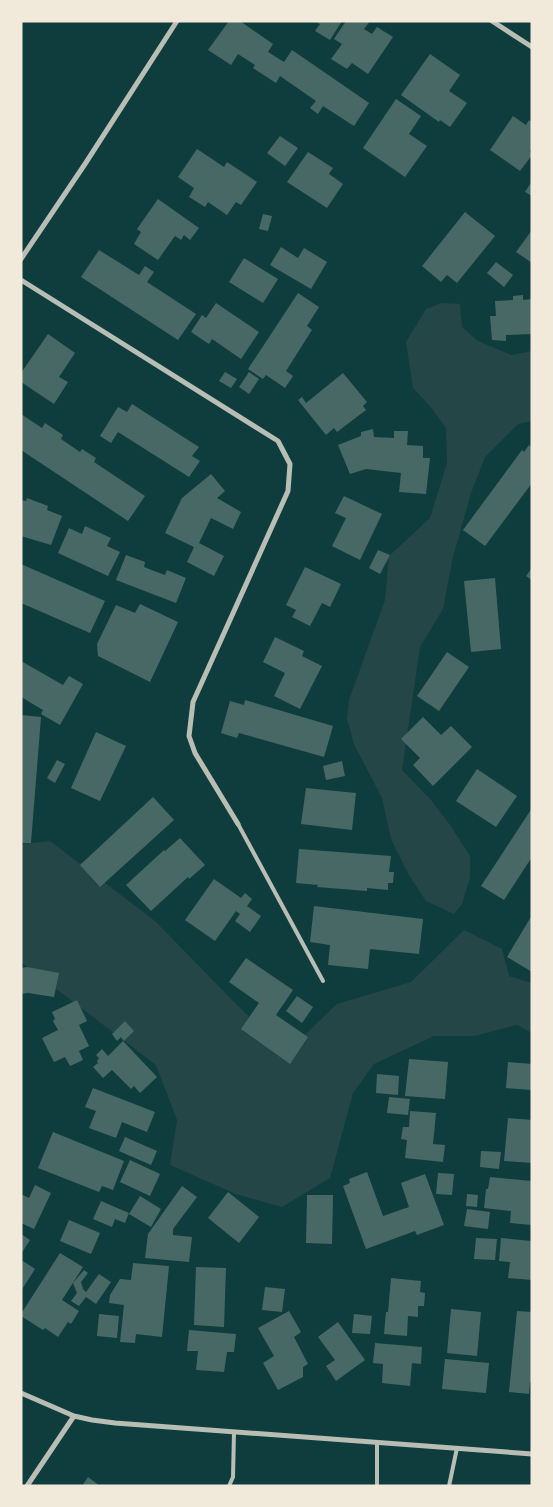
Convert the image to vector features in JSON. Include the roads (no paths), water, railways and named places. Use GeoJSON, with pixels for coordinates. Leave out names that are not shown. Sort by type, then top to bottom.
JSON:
{"type":"FeatureCollection","features":[{"type":"Feature","properties":{"kind":"street"},"geometry":{"type":"LineString","coordinates":[[21,259],[177,21]]}},
{"type":"Feature","properties":{"kind":"street"},"geometry":{"type":"LineString","coordinates":[[492,21],[532,47]]}},
{"type":"Feature","properties":{"kind":"street"},"geometry":{"type":"LineString","coordinates":[[21,280],[278,441],[290,464],[288,491],[193,702],[189,736],[195,753],[238,824]]}},
{"type":"Feature","properties":{"kind":"street"},"geometry":{"type":"LineString","coordinates":[[21,1393],[74,1416],[115,1423],[532,1454]]}},
{"type":"Feature","properties":{"kind":"street"},"geometry":{"type":"LineString","coordinates":[[27,1486],[74,1416]]}},
{"type":"Feature","properties":{"kind":"lane"},"geometry":{"type":"LineString","coordinates":[[238,824],[322,981]]}},
{"type":"Feature","properties":{"kind":"lane"},"geometry":{"type":"LineString","coordinates":[[229,1486],[233,1477],[234,1432]]}},
{"type":"Feature","properties":{"kind":"lane"},"geometry":{"type":"LineString","coordinates":[[377,1442],[377,1486]]}},
{"type":"Feature","properties":{"kind":"lane"},"geometry":{"type":"LineString","coordinates":[[449,1486],[457,1448]]}}]}
